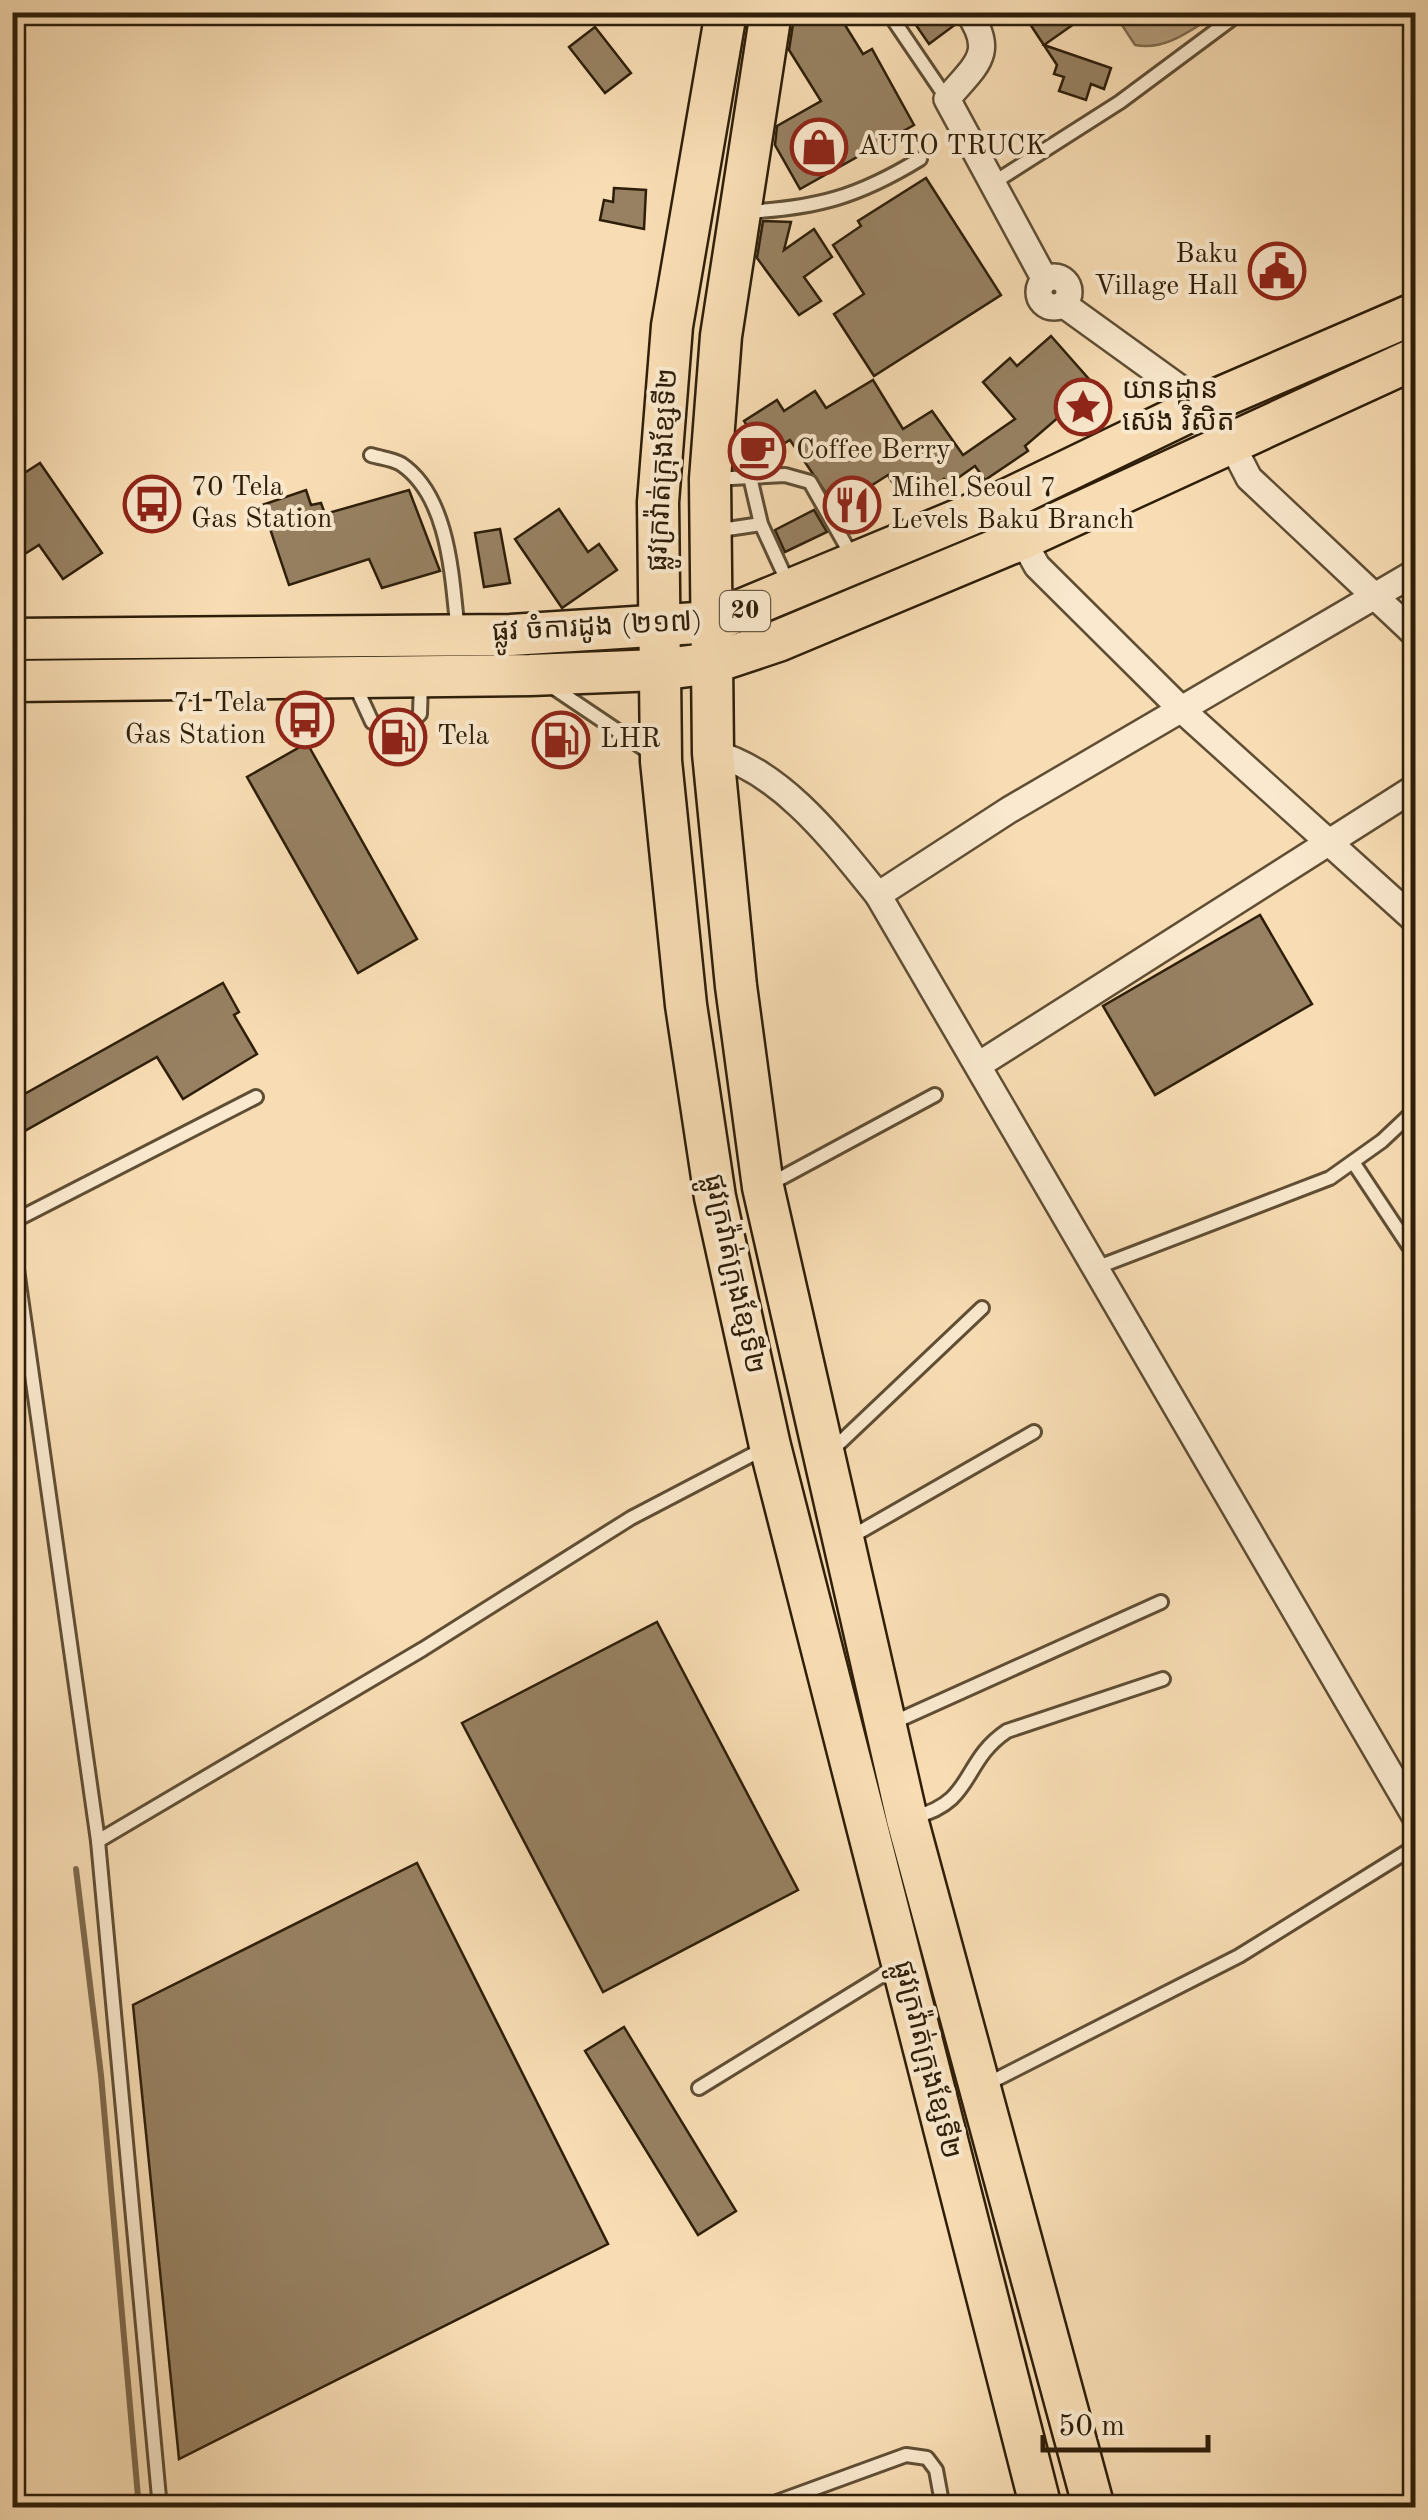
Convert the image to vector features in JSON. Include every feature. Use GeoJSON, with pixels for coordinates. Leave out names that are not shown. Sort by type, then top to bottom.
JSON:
{"type":"FeatureCollection","features":[{"type":"Feature","properties":{"kind":"main road","name":"ផ្លូវក្រវ៉ាត់ក្រុងខ្សែទី២"},"geometry":{"type":"LineString","coordinates":[[726,12],[672,326],[658,502],[660,761],[682,970],[715,1197],[770,1446],[1042,2508]]}},
{"type":"Feature","properties":{"kind":"main road","name":"ផ្លូវក្រវ៉ាត់ក្រុងខ្សែទី២"},"geometry":{"type":"LineString","coordinates":[[771,12],[720,336],[710,479],[713,753],[718,836],[763,1187],[907,1819],[1094,2508]]}},
{"type":"Feature","properties":{"kind":"main road","name":"ផ្លូវ ចំការដូង (២១៧)"},"geometry":{"type":"LineString","coordinates":[[12,639],[458,635],[658,628],[712,622],[1006,500],[1203,406],[1416,313]]}},
{"type":"Feature","properties":{"kind":"main road","name":"ផ្លូវ ចំការដូង (២១៧)"},"geometry":{"type":"LineString","coordinates":[[12,681],[530,675],[658,670],[712,663],[778,641],[1022,538],[1416,358]]}},
{"type":"Feature","properties":{"kind":"main road"},"geometry":{"type":"LineString","coordinates":[[818,1640],[862,1627]]}},
{"type":"Feature","properties":{"kind":"street"},"geometry":{"type":"LineString","coordinates":[[968,12],[984,36],[983,50],[947,98],[1045,280],[1058,278],[1066,283],[1068,292],[1062,304],[1203,406]]}},
{"type":"Feature","properties":{"kind":"street"},"geometry":{"type":"LineString","coordinates":[[1231,443],[1249,478],[1416,635]]}},
{"type":"Feature","properties":{"kind":"street"},"geometry":{"type":"LineString","coordinates":[[1022,538],[1036,566],[1182,710],[1416,921]]}},
{"type":"Feature","properties":{"kind":"street"},"geometry":{"type":"LineString","coordinates":[[878,895],[1008,810],[1416,572]]}},
{"type":"Feature","properties":{"kind":"street"},"geometry":{"type":"LineString","coordinates":[[713,753],[742,760],[826,832],[878,895],[1098,1266],[1416,1818]]}},
{"type":"Feature","properties":{"kind":"street"},"geometry":{"type":"LineString","coordinates":[[980,1064],[1416,787]]}},
{"type":"Feature","properties":{"kind":"lane"},"geometry":{"type":"LineString","coordinates":[[888,12],[947,98]]}},
{"type":"Feature","properties":{"kind":"lane"},"geometry":{"type":"LineString","coordinates":[[993,183],[1120,102],[1241,12]]}},
{"type":"Feature","properties":{"kind":"lane"},"geometry":{"type":"LineString","coordinates":[[738,212],[835,202],[873,188],[920,159]]}},
{"type":"Feature","properties":{"kind":"lane"},"geometry":{"type":"LineString","coordinates":[[371,455],[400,463],[430,495],[448,554],[458,635]]}},
{"type":"Feature","properties":{"kind":"lane"},"geometry":{"type":"LineString","coordinates":[[710,479],[786,475],[810,482],[856,565]]}},
{"type":"Feature","properties":{"kind":"lane"},"geometry":{"type":"LineString","coordinates":[[750,477],[761,524],[792,592]]}},
{"type":"Feature","properties":{"kind":"lane"},"geometry":{"type":"LineString","coordinates":[[711,532],[761,524]]}},
{"type":"Feature","properties":{"kind":"lane"},"geometry":{"type":"LineString","coordinates":[[530,675],[600,716],[660,761]]}},
{"type":"Feature","properties":{"kind":"lane"},"geometry":{"type":"LineString","coordinates":[[763,1187],[936,1095]]}},
{"type":"Feature","properties":{"kind":"lane"},"geometry":{"type":"LineString","coordinates":[[12,1222],[256,1096]]}},
{"type":"Feature","properties":{"kind":"lane"},"geometry":{"type":"LineString","coordinates":[[1098,1266],[1330,1178],[1416,1109]]}},
{"type":"Feature","properties":{"kind":"lane"},"geometry":{"type":"LineString","coordinates":[[1353,1162],[1416,1257]]}},
{"type":"Feature","properties":{"kind":"lane"},"geometry":{"type":"LineString","coordinates":[[12,1234],[98,1841],[160,2508]]}},
{"type":"Feature","properties":{"kind":"lane"},"geometry":{"type":"LineString","coordinates":[[823,1458],[982,1308]]}},
{"type":"Feature","properties":{"kind":"lane"},"geometry":{"type":"LineString","coordinates":[[842,1541],[1034,1432]]}},
{"type":"Feature","properties":{"kind":"lane"},"geometry":{"type":"LineString","coordinates":[[98,1841],[423,1650],[631,1518],[770,1446]]}},
{"type":"Feature","properties":{"kind":"lane"},"geometry":{"type":"LineString","coordinates":[[888,1726],[1162,1602]]}},
{"type":"Feature","properties":{"kind":"lane"},"geometry":{"type":"LineString","coordinates":[[907,1819],[942,1810],[956,1799],[988,1744],[1006,1731],[1162,1679]]}},
{"type":"Feature","properties":{"kind":"lane"},"geometry":{"type":"LineString","coordinates":[[982,2086],[1239,1956],[1416,1846]]}},
{"type":"Feature","properties":{"kind":"lane"},"geometry":{"type":"LineString","coordinates":[[699,2088],[901,1964]]}},
{"type":"Feature","properties":{"kind":"lane"},"geometry":{"type":"LineString","coordinates":[[774,2508],[777,2502],[906,2455],[927,2458],[936,2470],[943,2508]]}},
{"type":"Feature","properties":{"kind":"shaded area"},"geometry":{"type":"Polygon","coordinates":[[[1211,12],[1212,17],[1185,34],[1166,43],[1146,46],[1135,45],[1114,13],[1211,12]]]}},
{"type":"Feature","properties":{"kind":"building"},"geometry":{"type":"Polygon","coordinates":[[[811,12],[837,12],[863,54],[872,49],[914,125],[800,189],[775,145],[777,126],[821,101],[789,50],[793,24],[811,12]]]}},
{"type":"Feature","properties":{"kind":"building"},"geometry":{"type":"Polygon","coordinates":[[[907,12],[948,12],[956,24],[929,44],[907,12]]]}},
{"type":"Feature","properties":{"kind":"building"},"geometry":{"type":"Polygon","coordinates":[[[1022,12],[1091,12],[1044,45],[1111,68],[1104,89],[1091,84],[1086,100],[1059,91],[1064,77],[1054,74],[1057,65],[1022,12]]]}},
{"type":"Feature","properties":{"kind":"building"},"geometry":{"type":"Polygon","coordinates":[[[595,27],[631,73],[605,93],[569,47],[595,27]]]}},
{"type":"Feature","properties":{"kind":"building"},"geometry":{"type":"Polygon","coordinates":[[[926,178],[1001,295],[874,376],[834,314],[864,294],[833,245],[861,226],[858,221],[926,178]]]}},
{"type":"Feature","properties":{"kind":"building"},"geometry":{"type":"Polygon","coordinates":[[[614,188],[646,190],[644,229],[600,220],[604,200],[613,202],[614,188]]]}},
{"type":"Feature","properties":{"kind":"building"},"geometry":{"type":"Polygon","coordinates":[[[763,221],[791,222],[784,250],[814,229],[832,257],[804,277],[821,301],[799,315],[757,258],[763,221]]]}},
{"type":"Feature","properties":{"kind":"building"},"geometry":{"type":"Polygon","coordinates":[[[1051,336],[1095,386],[1025,446],[1028,451],[985,480],[975,466],[948,485],[944,479],[932,486],[925,474],[897,491],[888,475],[836,508],[790,440],[765,455],[744,421],[777,400],[784,411],[815,391],[826,408],[873,380],[903,429],[932,411],[963,455],[1015,419],[983,382],[1010,358],[1017,366],[1051,336]]]}},
{"type":"Feature","properties":{"kind":"building"},"geometry":{"type":"Polygon","coordinates":[[[40,463],[102,553],[63,579],[39,545],[12,562],[12,481],[40,463]]]}},
{"type":"Feature","properties":{"kind":"building"},"geometry":{"type":"Polygon","coordinates":[[[306,490],[311,505],[321,503],[325,514],[409,490],[440,571],[382,588],[369,559],[289,585],[262,505],[306,490]]]}},
{"type":"Feature","properties":{"kind":"building"},"geometry":{"type":"Polygon","coordinates":[[[559,509],[588,552],[599,544],[617,570],[562,608],[515,539],[559,509]]]}},
{"type":"Feature","properties":{"kind":"building"},"geometry":{"type":"Polygon","coordinates":[[[814,510],[827,532],[785,552],[775,530],[814,510]]]}},
{"type":"Feature","properties":{"kind":"building"},"geometry":{"type":"Polygon","coordinates":[[[500,529],[510,583],[484,587],[475,533],[500,529]]]}},
{"type":"Feature","properties":{"kind":"building"},"geometry":{"type":"Polygon","coordinates":[[[307,743],[417,939],[358,973],[247,777],[307,743]]]}},
{"type":"Feature","properties":{"kind":"building"},"geometry":{"type":"Polygon","coordinates":[[[1260,915],[1312,1004],[1155,1095],[1103,1006],[1260,915]]]}},
{"type":"Feature","properties":{"kind":"building"},"geometry":{"type":"Polygon","coordinates":[[[223,983],[239,1012],[234,1015],[257,1054],[183,1099],[157,1057],[12,1138],[12,1101],[223,983]]]}},
{"type":"Feature","properties":{"kind":"building"},"geometry":{"type":"Polygon","coordinates":[[[657,1622],[798,1890],[603,1992],[462,1723],[657,1622]]]}},
{"type":"Feature","properties":{"kind":"building"},"geometry":{"type":"Polygon","coordinates":[[[417,1863],[608,2244],[179,2459],[133,2005],[417,1863]]]}},
{"type":"Feature","properties":{"kind":"building"},"geometry":{"type":"Polygon","coordinates":[[[624,2027],[736,2211],[698,2235],[585,2051],[624,2027]]]}},
{"type":"Feature","properties":{"kind":"waterway"},"geometry":{"type":"LineString","coordinates":[[76,1869],[101,2075],[139,2508]]}},
{"type":"Feature","properties":{"kind":"place","name":"AUTO TRUCK"},"geometry":{"type":"Point","coordinates":[819,147]}},
{"type":"Feature","properties":{"kind":"place","name":"Baku Village Hall"},"geometry":{"type":"Point","coordinates":[1277,271]}},
{"type":"Feature","properties":{"kind":"place","name":"យានដ្ឋាន សេង វិសិត"},"geometry":{"type":"Point","coordinates":[1083,407]}},
{"type":"Feature","properties":{"kind":"place","name":"Coffee Berry"},"geometry":{"type":"Point","coordinates":[757,451]}},
{"type":"Feature","properties":{"kind":"place","name":"70 Tela Gas Station"},"geometry":{"type":"Point","coordinates":[152,504]}},
{"type":"Feature","properties":{"kind":"place","name":"Mihel Seoul 7 Levels Baku Branch"},"geometry":{"type":"Point","coordinates":[852,505]}},
{"type":"Feature","properties":{"kind":"place","name":"71 Tela Gas Station"},"geometry":{"type":"Point","coordinates":[305,720]}},
{"type":"Feature","properties":{"kind":"place","name":"Tela"},"geometry":{"type":"Point","coordinates":[398,737]}},
{"type":"Feature","properties":{"kind":"place","name":"LHR"},"geometry":{"type":"Point","coordinates":[561,740]}}]}
